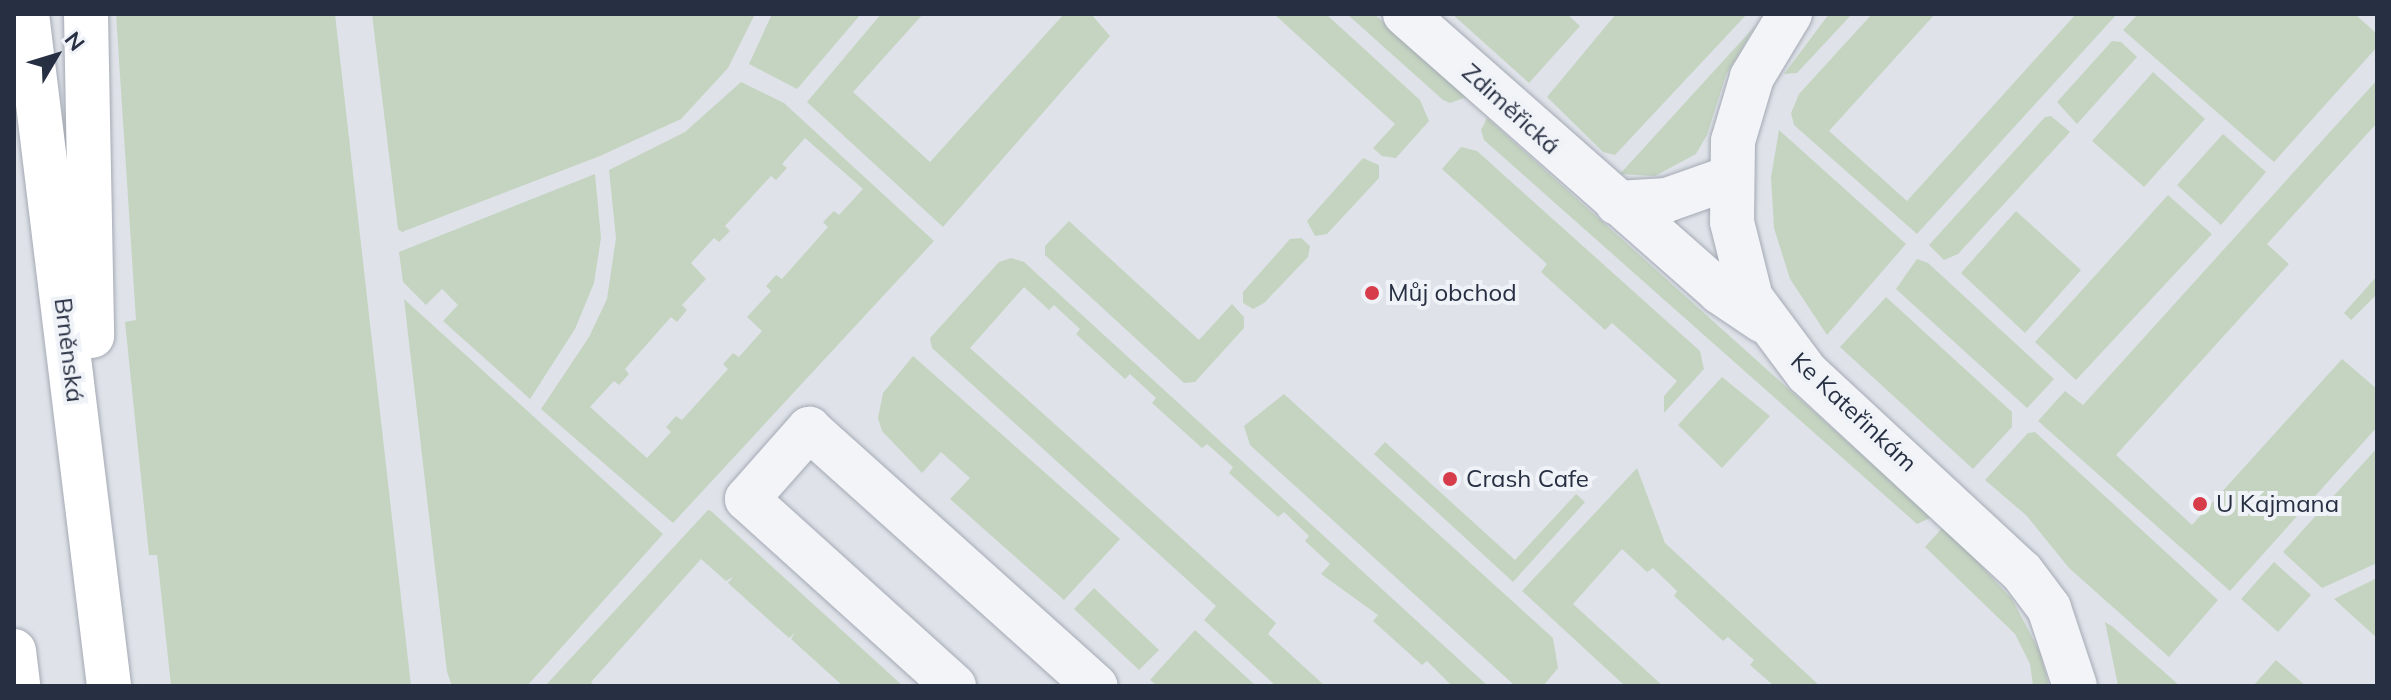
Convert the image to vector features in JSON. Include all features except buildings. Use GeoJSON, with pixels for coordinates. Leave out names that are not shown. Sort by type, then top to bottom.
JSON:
{"type":"FeatureCollection","features":[{"type":"Feature","properties":{"kind":"highway","name":"Brněnská"},"geometry":{"type":"LineString","coordinates":[[27,14],[109,686]]}},
{"type":"Feature","properties":{"kind":"highway"},"geometry":{"type":"LineString","coordinates":[[86,14],[96,567]]}},
{"type":"Feature","properties":{"kind":"highway"},"geometry":{"type":"LineString","coordinates":[[14,651],[18,686]]}},
{"type":"Feature","properties":{"kind":"street","name":"Zdiměřická"},"geometry":{"type":"LineString","coordinates":[[1405,14],[1720,292],[1765,322]]}},
{"type":"Feature","properties":{"kind":"street","name":"Ke Kateřinkám"},"geometry":{"type":"LineString","coordinates":[[1790,14],[1748,88],[1729,178],[1740,265],[1765,322],[1807,373],[2022,572],[2049,608],[2075,686]]}},
{"type":"Feature","properties":{"kind":"street"},"geometry":{"type":"LineString","coordinates":[[1617,203],[1667,200],[1729,178]]}},
{"type":"Feature","properties":{"kind":"street"},"geometry":{"type":"LineString","coordinates":[[954,686],[747,499],[809,429],[1095,686]]}},
{"type":"Feature","properties":{"kind":"green space"},"geometry":{"type":"Polygon","coordinates":[[[116,14],[335,14],[411,686],[171,686],[157,555],[149,555],[125,322],[136,320],[116,14]]]}},
{"type":"Feature","properties":{"kind":"green space"},"geometry":{"type":"Polygon","coordinates":[[[372,14],[755,14],[728,68],[681,119],[600,156],[402,232],[398,229],[372,14]]]}},
{"type":"Feature","properties":{"kind":"green space"},"geometry":{"type":"Polygon","coordinates":[[[772,14],[861,14],[797,89],[749,64],[772,14]]]}},
{"type":"Feature","properties":{"kind":"green space"},"geometry":{"type":"Polygon","coordinates":[[[881,14],[923,14],[853,92],[930,162],[1064,14],[1091,14],[1110,36],[943,227],[807,102],[881,14]]]}},
{"type":"Feature","properties":{"kind":"green space"},"geometry":{"type":"Polygon","coordinates":[[[1274,14],[1326,14],[1420,100],[1429,121],[1396,158],[1382,156],[1373,148],[1395,124],[1274,14]]]}},
{"type":"Feature","properties":{"kind":"green space"},"geometry":{"type":"Polygon","coordinates":[[[1347,14],[1374,14],[1467,97],[1450,103],[1443,100],[1347,14]]]}},
{"type":"Feature","properties":{"kind":"green space"},"geometry":{"type":"Polygon","coordinates":[[[1452,14],[1567,14],[1580,26],[1529,83],[1452,14]]]}},
{"type":"Feature","properties":{"kind":"green space"},"geometry":{"type":"Polygon","coordinates":[[[1616,14],[1747,14],[1615,155],[1603,152],[1547,97],[1616,14]]]}},
{"type":"Feature","properties":{"kind":"green space"},"geometry":{"type":"Polygon","coordinates":[[[1829,14],[1852,14],[1797,73],[1784,74],[1829,14]]]}},
{"type":"Feature","properties":{"kind":"green space"},"geometry":{"type":"Polygon","coordinates":[[[1872,14],[1935,14],[1829,131],[1907,201],[2076,14],[2117,14],[1917,234],[1794,125],[1791,113],[1799,94],[1872,14]]]}},
{"type":"Feature","properties":{"kind":"green space"},"geometry":{"type":"Polygon","coordinates":[[[2138,14],[2355,14],[2377,34],[2377,47],[2274,162],[2123,30],[2138,14]]]}},
{"type":"Feature","properties":{"kind":"green space"},"geometry":{"type":"Polygon","coordinates":[[[1755,26],[1726,75],[1707,135],[1696,154],[1655,176],[1620,174],[1755,26]]]}},
{"type":"Feature","properties":{"kind":"green space"},"geometry":{"type":"Polygon","coordinates":[[[2112,41],[2121,42],[2137,57],[2077,124],[2057,102],[2112,41]]]}},
{"type":"Feature","properties":{"kind":"green space"},"geometry":{"type":"Polygon","coordinates":[[[2153,72],[2205,119],[2144,187],[2092,141],[2153,72]]]}},
{"type":"Feature","properties":{"kind":"green space"},"geometry":{"type":"Polygon","coordinates":[[[2377,80],[2377,123],[2267,244],[2289,264],[2116,455],[2192,525],[2342,359],[2377,389],[2377,427],[2230,591],[2038,421],[2065,391],[2083,405],[2377,80]]]}},
{"type":"Feature","properties":{"kind":"green space"},"geometry":{"type":"Polygon","coordinates":[[[741,82],[784,103],[934,241],[673,523],[541,409],[589,337],[607,299],[616,238],[609,170],[685,132],[741,82]],[[805,138],[782,164],[787,168],[776,180],[771,176],[725,226],[730,231],[719,242],[714,238],[691,263],[706,279],[682,305],[687,310],[677,322],[671,317],[625,369],[629,374],[619,385],[614,381],[590,407],[647,458],[671,432],[666,427],[676,416],[682,420],[728,369],[723,364],[733,353],[739,357],[762,331],[747,317],[771,291],[766,286],[776,275],[782,279],[828,227],[823,222],[834,211],[839,215],[863,189],[805,138]]]}},
{"type":"Feature","properties":{"kind":"green space"},"geometry":{"type":"Polygon","coordinates":[[[2051,116],[2070,132],[1958,254],[1944,260],[1929,245],[2045,117],[2051,116]]]}},
{"type":"Feature","properties":{"kind":"green space"},"geometry":{"type":"Polygon","coordinates":[[[1487,118],[1930,518],[1917,524],[1484,140],[1481,130],[1487,118]]]}},
{"type":"Feature","properties":{"kind":"green space"},"geometry":{"type":"Polygon","coordinates":[[[1779,130],[1906,244],[1827,335],[1790,279],[1774,228],[1771,177],[1779,130]]]}},
{"type":"Feature","properties":{"kind":"green space"},"geometry":{"type":"Polygon","coordinates":[[[2223,134],[2266,172],[2221,225],[2177,185],[2223,134]]]}},
{"type":"Feature","properties":{"kind":"green space"},"geometry":{"type":"Polygon","coordinates":[[[1461,147],[1477,151],[1700,351],[1704,369],[1664,413],[1664,396],[1677,381],[1612,323],[1605,330],[1541,272],[1547,264],[1442,169],[1461,147]]]}},
{"type":"Feature","properties":{"kind":"green space"},"geometry":{"type":"Polygon","coordinates":[[[1363,158],[1379,165],[1379,178],[1327,234],[1315,236],[1307,221],[1363,158]]]}},
{"type":"Feature","properties":{"kind":"green space"},"geometry":{"type":"Polygon","coordinates":[[[595,174],[601,238],[594,283],[575,329],[530,399],[443,321],[458,305],[442,289],[426,305],[403,282],[399,252],[595,174]]]}},
{"type":"Feature","properties":{"kind":"green space"},"geometry":{"type":"Polygon","coordinates":[[[2168,195],[2212,234],[2076,380],[2035,342],[2168,195]]]}},
{"type":"Feature","properties":{"kind":"green space"},"geometry":{"type":"Polygon","coordinates":[[[2016,211],[2081,270],[2025,333],[1961,273],[2016,211]]]}},
{"type":"Feature","properties":{"kind":"green space"},"geometry":{"type":"Polygon","coordinates":[[[1069,221],[1199,340],[1232,304],[1244,317],[1244,328],[1195,382],[1184,383],[1045,255],[1045,246],[1069,221]]]}},
{"type":"Feature","properties":{"kind":"green space"},"geometry":{"type":"Polygon","coordinates":[[[1301,238],[1310,246],[1308,257],[1264,303],[1253,309],[1243,303],[1243,292],[1290,239],[1301,238]]]}},
{"type":"Feature","properties":{"kind":"green space"},"geometry":{"type":"Polygon","coordinates":[[[1011,258],[1024,262],[1488,686],[1452,686],[1427,661],[1422,665],[1373,621],[1378,615],[1321,574],[1330,564],[1305,541],[1309,536],[1284,512],[1278,517],[1229,473],[1233,467],[1207,444],[1202,448],[1152,403],[1156,398],[1130,374],[1125,379],[1076,334],[1080,329],[1054,305],[1049,310],[1024,287],[970,348],[1276,623],[1268,634],[1325,686],[1276,686],[1204,620],[1216,606],[932,348],[930,338],[999,262],[1011,258]]]}},
{"type":"Feature","properties":{"kind":"green space"},"geometry":{"type":"Polygon","coordinates":[[[1917,259],[1928,263],[2054,379],[2027,408],[1896,289],[1917,259]]]}},
{"type":"Feature","properties":{"kind":"green space"},"geometry":{"type":"Polygon","coordinates":[[[2377,276],[2377,294],[2351,320],[2344,313],[2377,276]]]}},
{"type":"Feature","properties":{"kind":"green space"},"geometry":{"type":"Polygon","coordinates":[[[1886,297],[2012,412],[2012,427],[1973,469],[1840,347],[1886,297]]]}},
{"type":"Feature","properties":{"kind":"green space"},"geometry":{"type":"Polygon","coordinates":[[[404,299],[663,534],[527,686],[452,686],[447,672],[404,299]]]}},
{"type":"Feature","properties":{"kind":"green space"},"geometry":{"type":"Polygon","coordinates":[[[913,356],[1120,539],[1064,600],[950,499],[970,478],[941,452],[922,473],[882,431],[878,418],[883,393],[913,356]]]}},
{"type":"Feature","properties":{"kind":"green space"},"geometry":{"type":"Polygon","coordinates":[[[1722,377],[1770,416],[1722,468],[1678,425],[1722,377]]]}},
{"type":"Feature","properties":{"kind":"green space"},"geometry":{"type":"Polygon","coordinates":[[[1284,394],[1553,638],[1558,668],[1543,686],[1513,684],[1250,445],[1244,426],[1284,394]]]}},
{"type":"Feature","properties":{"kind":"green space"},"geometry":{"type":"Polygon","coordinates":[[[2035,432],[2218,600],[2169,657],[2069,568],[2027,516],[1985,480],[2028,433],[2035,432]]]}},
{"type":"Feature","properties":{"kind":"green space"},"geometry":{"type":"Polygon","coordinates":[[[1385,442],[1515,560],[1576,494],[1585,502],[1513,582],[1374,454],[1385,442]]]}},
{"type":"Feature","properties":{"kind":"green space"},"geometry":{"type":"Polygon","coordinates":[[[2377,448],[2377,563],[2322,588],[2283,552],[2377,448]]]}},
{"type":"Feature","properties":{"kind":"green space"},"geometry":{"type":"Polygon","coordinates":[[[1637,468],[1665,543],[1820,686],[1774,686],[1750,665],[1754,660],[1728,637],[1723,641],[1674,596],[1677,591],[1653,568],[1647,572],[1622,549],[1573,604],[1663,686],[1625,686],[1522,591],[1637,468]]]}},
{"type":"Feature","properties":{"kind":"green space"},"geometry":{"type":"Polygon","coordinates":[[[708,510],[903,686],[843,686],[791,639],[795,633],[789,638],[728,583],[733,577],[726,581],[701,559],[591,682],[595,686],[545,686],[708,510]]]}},
{"type":"Feature","properties":{"kind":"green space"},"geometry":{"type":"Polygon","coordinates":[[[1944,526],[2012,599],[2040,652],[2049,686],[2033,686],[2030,664],[2015,634],[1925,547],[1944,526]]]}},
{"type":"Feature","properties":{"kind":"green space"},"geometry":{"type":"Polygon","coordinates":[[[2274,562],[2311,595],[2278,632],[2241,599],[2274,562]]]}},
{"type":"Feature","properties":{"kind":"green space"},"geometry":{"type":"Polygon","coordinates":[[[2377,578],[2377,638],[2334,599],[2377,578]]]}},
{"type":"Feature","properties":{"kind":"green space"},"geometry":{"type":"Polygon","coordinates":[[[1094,588],[1159,650],[1139,670],[1074,609],[1094,588]]]}},
{"type":"Feature","properties":{"kind":"green space"},"geometry":{"type":"Polygon","coordinates":[[[2105,622],[2113,627],[2180,686],[2118,686],[2105,622]]]}},
{"type":"Feature","properties":{"kind":"green space"},"geometry":{"type":"Polygon","coordinates":[[[1195,630],[1256,686],[1157,686],[1150,680],[1195,630]]]}},
{"type":"Feature","properties":{"kind":"green space"},"geometry":{"type":"Polygon","coordinates":[[[2276,660],[2306,686],[2253,686],[2276,660]]]}},
{"type":"Feature","properties":{"kind":"place","name":"Můj obchod"},"geometry":{"type":"Point","coordinates":[1372,293]}},
{"type":"Feature","properties":{"kind":"place","name":"Crash Cafe"},"geometry":{"type":"Point","coordinates":[1450,479]}},
{"type":"Feature","properties":{"kind":"place","name":"U Kajmana"},"geometry":{"type":"Point","coordinates":[2200,504]}}]}
